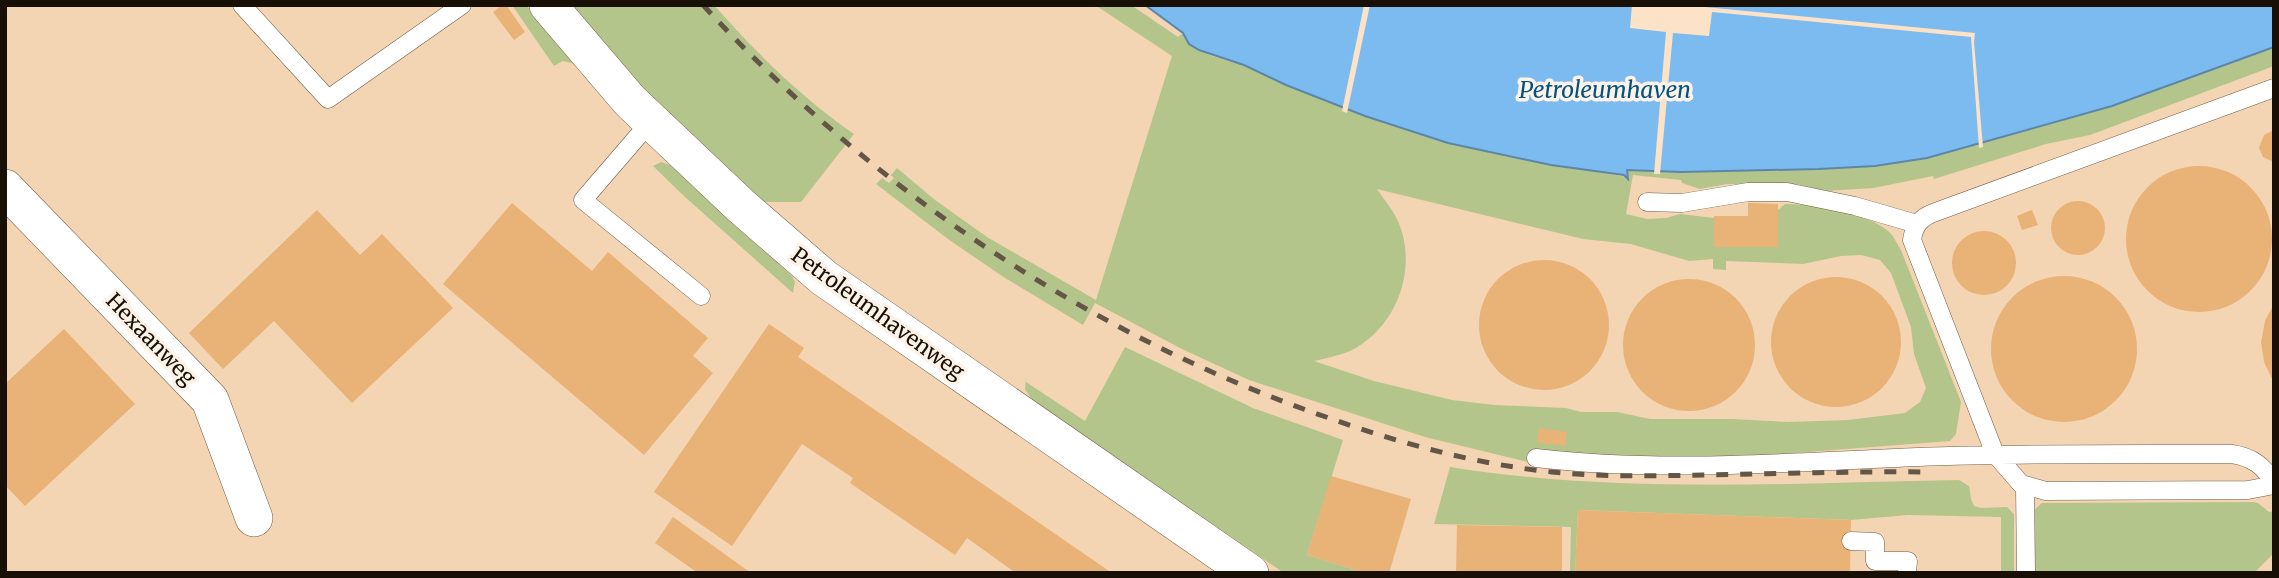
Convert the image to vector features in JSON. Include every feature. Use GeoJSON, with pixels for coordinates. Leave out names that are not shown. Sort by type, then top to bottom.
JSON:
{"type":"FeatureCollection","features":[{"type":"Feature","properties":{"kind":"street","name":"Petroleumhavenweg"},"geometry":{"type":"LineString","coordinates":[[548,5],[651,121],[750,214],[824,278],[1250,573]]}},
{"type":"Feature","properties":{"kind":"street","name":"Hexaanweg"},"geometry":{"type":"LineString","coordinates":[[5,188],[210,400],[254,518]]}},
{"type":"Feature","properties":{"kind":"lane"},"geometry":{"type":"LineString","coordinates":[[242,5],[328,99],[460,6]]}},
{"type":"Feature","properties":{"kind":"lane"},"geometry":{"type":"LineString","coordinates":[[1536,458],[1590,464],[1725,465],[1995,454],[2232,454],[2255,461],[2267,471],[2274,484],[2234,491],[2046,491],[2025,487],[1995,454],[1913,247],[1913,232],[1924,217],[1933,213],[2274,88]]}},
{"type":"Feature","properties":{"kind":"lane"},"geometry":{"type":"LineString","coordinates":[[651,121],[583,200],[701,296]]}},
{"type":"Feature","properties":{"kind":"lane"},"geometry":{"type":"LineString","coordinates":[[1647,202],[1682,203],[1748,192],[1787,192],[1855,206],[1917,224]]}},
{"type":"Feature","properties":{"kind":"lane"},"geometry":{"type":"LineString","coordinates":[[2025,487],[2026,573]]}},
{"type":"Feature","properties":{"kind":"lane"},"geometry":{"type":"LineString","coordinates":[[1851,541],[1875,542],[1875,561],[1908,561],[1908,573]]}},
{"type":"Feature","properties":{"kind":"shaded area"},"geometry":{"type":"Polygon","coordinates":[[[5,5],[2274,5],[2274,573],[5,573],[5,5]]]}},
{"type":"Feature","properties":{"kind":"green space"},"geometry":{"type":"Polygon","coordinates":[[[512,5],[526,5],[575,64],[563,61],[554,66],[512,5]]]}},
{"type":"Feature","properties":{"kind":"green space"},"geometry":{"type":"Polygon","coordinates":[[[571,5],[714,5],[780,74],[854,134],[801,202],[763,202],[641,87],[571,5]]]}},
{"type":"Feature","properties":{"kind":"green space"},"geometry":{"type":"Polygon","coordinates":[[[1095,5],[1131,5],[1178,37],[1183,33],[1189,44],[1212,56],[1244,65],[1286,85],[1365,116],[1448,143],[1510,157],[1627,177],[1627,170],[1681,172],[1819,169],[1875,166],[1927,158],[2112,106],[2274,47],[2274,66],[2090,135],[2046,144],[1934,179],[1933,176],[1873,188],[1826,191],[1797,184],[1727,184],[1700,189],[1682,183],[1681,180],[1633,175],[1626,214],[1647,219],[1680,214],[1714,218],[1714,247],[1778,247],[1778,210],[1785,204],[1824,208],[1853,215],[1867,219],[1888,231],[1901,250],[1961,402],[1956,434],[1950,441],[1754,456],[1601,456],[1534,449],[1532,463],[1425,437],[1249,380],[1182,349],[1095,303],[1083,325],[1002,276],[876,184],[882,178],[889,183],[897,168],[935,200],[987,237],[1096,300],[1172,56],[1095,5]],[[1377,189],[1393,211],[1405,244],[1404,280],[1398,298],[1379,329],[1366,341],[1346,353],[1314,361],[1374,381],[1452,400],[1566,408],[1581,412],[1617,412],[1650,419],[1788,422],[1848,420],[1905,413],[1920,402],[1926,388],[1914,354],[1911,327],[1891,273],[1880,260],[1861,255],[1803,264],[1726,261],[1726,270],[1713,269],[1713,259],[1689,261],[1631,244],[1583,239],[1377,189]]]}},
{"type":"Feature","properties":{"kind":"green space"},"geometry":{"type":"Polygon","coordinates":[[[661,162],[670,165],[792,276],[795,282],[793,293],[653,166],[661,162]]]}},
{"type":"Feature","properties":{"kind":"green space"},"geometry":{"type":"Polygon","coordinates":[[[1125,347],[1253,408],[1343,440],[1307,555],[1356,570],[1355,573],[1284,573],[1032,400],[1025,389],[1026,378],[1026,382],[1085,421],[1125,347]]]}},
{"type":"Feature","properties":{"kind":"green space"},"geometry":{"type":"Polygon","coordinates":[[[1450,467],[1576,481],[1640,484],[1959,480],[1969,486],[1974,506],[2007,507],[2014,514],[2014,573],[2001,573],[2001,517],[1908,515],[1851,520],[1578,510],[1575,573],[1570,573],[1571,527],[1434,524],[1450,467]]]}},
{"type":"Feature","properties":{"kind":"green space"},"geometry":{"type":"Polygon","coordinates":[[[2253,502],[2269,512],[2274,511],[2274,553],[2254,573],[2035,573],[2034,510],[2042,503],[2253,502]]]}},
{"type":"Feature","properties":{"kind":"water","name":"Petroleumhaven"},"geometry":{"type":"Polygon","coordinates":[[[1145,5],[2274,5],[2274,47],[2112,106],[1927,158],[1875,166],[1819,169],[1681,172],[1627,170],[1628,179],[1624,175],[1551,165],[1448,143],[1365,116],[1286,85],[1244,65],[1199,50],[1189,44],[1183,33],[1145,5]]]}},
{"type":"Feature","properties":{"kind":"pier"},"geometry":{"type":"Polygon","coordinates":[[[1364,5],[1370,5],[1347,113],[1342,111],[1364,5]]]}},
{"type":"Feature","properties":{"kind":"pier"},"geometry":{"type":"Polygon","coordinates":[[[1632,5],[1684,5],[1975,33],[1983,147],[1979,148],[1971,37],[1712,12],[1709,36],[1673,33],[1660,174],[1654,174],[1666,32],[1630,28],[1632,5]]]}},
{"type":"Feature","properties":{"kind":"building"},"geometry":{"type":"Polygon","coordinates":[[[506,5],[525,32],[514,40],[493,12],[506,5]]]}},
{"type":"Feature","properties":{"kind":"building"},"geometry":{"type":"Polygon","coordinates":[[[2274,130],[2274,162],[2263,157],[2259,148],[2264,135],[2274,130]]]}},
{"type":"Feature","properties":{"kind":"building"},"geometry":{"type":"Polygon","coordinates":[[[2199,166],[2227,171],[2251,187],[2267,211],[2272,239],[2267,267],[2251,291],[2227,307],[2199,312],[2171,307],[2147,291],[2131,267],[2126,239],[2131,211],[2147,187],[2171,171],[2199,166]]]}},
{"type":"Feature","properties":{"kind":"building"},"geometry":{"type":"Polygon","coordinates":[[[2078,201],[2097,209],[2105,228],[2097,247],[2078,255],[2059,247],[2051,228],[2059,209],[2078,201]]]}},
{"type":"Feature","properties":{"kind":"building"},"geometry":{"type":"Polygon","coordinates":[[[512,203],[592,271],[608,252],[708,338],[693,356],[713,373],[644,455],[443,284],[512,203]]]}},
{"type":"Feature","properties":{"kind":"building"},"geometry":{"type":"Polygon","coordinates":[[[1748,203],[1778,204],[1778,247],[1714,247],[1714,216],[1748,216],[1748,203]]]}},
{"type":"Feature","properties":{"kind":"building"},"geometry":{"type":"Polygon","coordinates":[[[317,210],[360,255],[382,234],[453,308],[352,403],[274,321],[223,369],[189,333],[317,210]]]}},
{"type":"Feature","properties":{"kind":"building"},"geometry":{"type":"Polygon","coordinates":[[[2032,210],[2038,225],[2022,230],[2017,216],[2032,210]]]}},
{"type":"Feature","properties":{"kind":"building"},"geometry":{"type":"Polygon","coordinates":[[[1984,231],[2002,237],[2010,245],[2016,263],[2010,281],[2002,289],[1984,295],[1966,289],[1958,281],[1952,263],[1958,245],[1966,237],[1984,231]]]}},
{"type":"Feature","properties":{"kind":"building"},"geometry":{"type":"Polygon","coordinates":[[[1544,260],[1569,265],[1590,279],[1604,300],[1609,325],[1604,350],[1590,371],[1569,385],[1544,390],[1519,385],[1498,371],[1484,350],[1479,325],[1484,300],[1498,279],[1519,265],[1544,260]]]}},
{"type":"Feature","properties":{"kind":"building"},"geometry":{"type":"Polygon","coordinates":[[[2064,276],[2092,282],[2116,297],[2131,321],[2137,349],[2131,377],[2116,401],[2092,416],[2064,422],[2036,416],[2012,401],[1997,377],[1991,349],[1997,321],[2012,297],[2036,282],[2064,276]]]}},
{"type":"Feature","properties":{"kind":"building"},"geometry":{"type":"Polygon","coordinates":[[[1836,277],[1861,282],[1882,296],[1896,317],[1901,342],[1896,367],[1882,388],[1861,402],[1836,407],[1811,402],[1790,388],[1776,367],[1771,342],[1776,317],[1790,296],[1811,282],[1836,277]]]}},
{"type":"Feature","properties":{"kind":"building"},"geometry":{"type":"Polygon","coordinates":[[[1689,279],[1714,284],[1736,298],[1750,320],[1755,345],[1750,370],[1736,392],[1714,406],[1689,411],[1664,406],[1642,392],[1628,370],[1623,345],[1628,320],[1642,298],[1664,284],[1689,279]]]}},
{"type":"Feature","properties":{"kind":"building"},"geometry":{"type":"Polygon","coordinates":[[[2274,304],[2274,383],[2264,362],[2261,342],[2265,321],[2274,304]]]}},
{"type":"Feature","properties":{"kind":"building"},"geometry":{"type":"Polygon","coordinates":[[[769,324],[804,348],[798,357],[1112,573],[1016,573],[967,538],[955,555],[850,483],[853,478],[802,444],[732,546],[654,492],[769,324]]]}},
{"type":"Feature","properties":{"kind":"building"},"geometry":{"type":"Polygon","coordinates":[[[64,329],[135,404],[25,506],[5,485],[5,384],[64,329]]]}},
{"type":"Feature","properties":{"kind":"building"},"geometry":{"type":"Polygon","coordinates":[[[1539,428],[1567,432],[1565,446],[1537,442],[1539,428]]]}},
{"type":"Feature","properties":{"kind":"building"},"geometry":{"type":"Polygon","coordinates":[[[1331,476],[1411,499],[1389,573],[1355,573],[1356,570],[1307,555],[1331,476]]]}},
{"type":"Feature","properties":{"kind":"building"},"geometry":{"type":"Polygon","coordinates":[[[1578,510],[1851,520],[1850,573],[1575,573],[1578,510]]]}},
{"type":"Feature","properties":{"kind":"building"},"geometry":{"type":"Polygon","coordinates":[[[673,517],[751,573],[698,573],[655,543],[673,517]]]}},
{"type":"Feature","properties":{"kind":"building"},"geometry":{"type":"Polygon","coordinates":[[[1457,525],[1562,527],[1562,573],[1456,573],[1457,525]]]}},
{"type":"Feature","properties":{"kind":"railway"},"geometry":{"type":"LineString","coordinates":[[703,5],[769,72],[839,136],[912,195],[989,250],[1070,299],[1153,344],[1238,383],[1326,417],[1438,451],[1494,464],[1552,472],[1646,476],[1929,472]]}}]}
